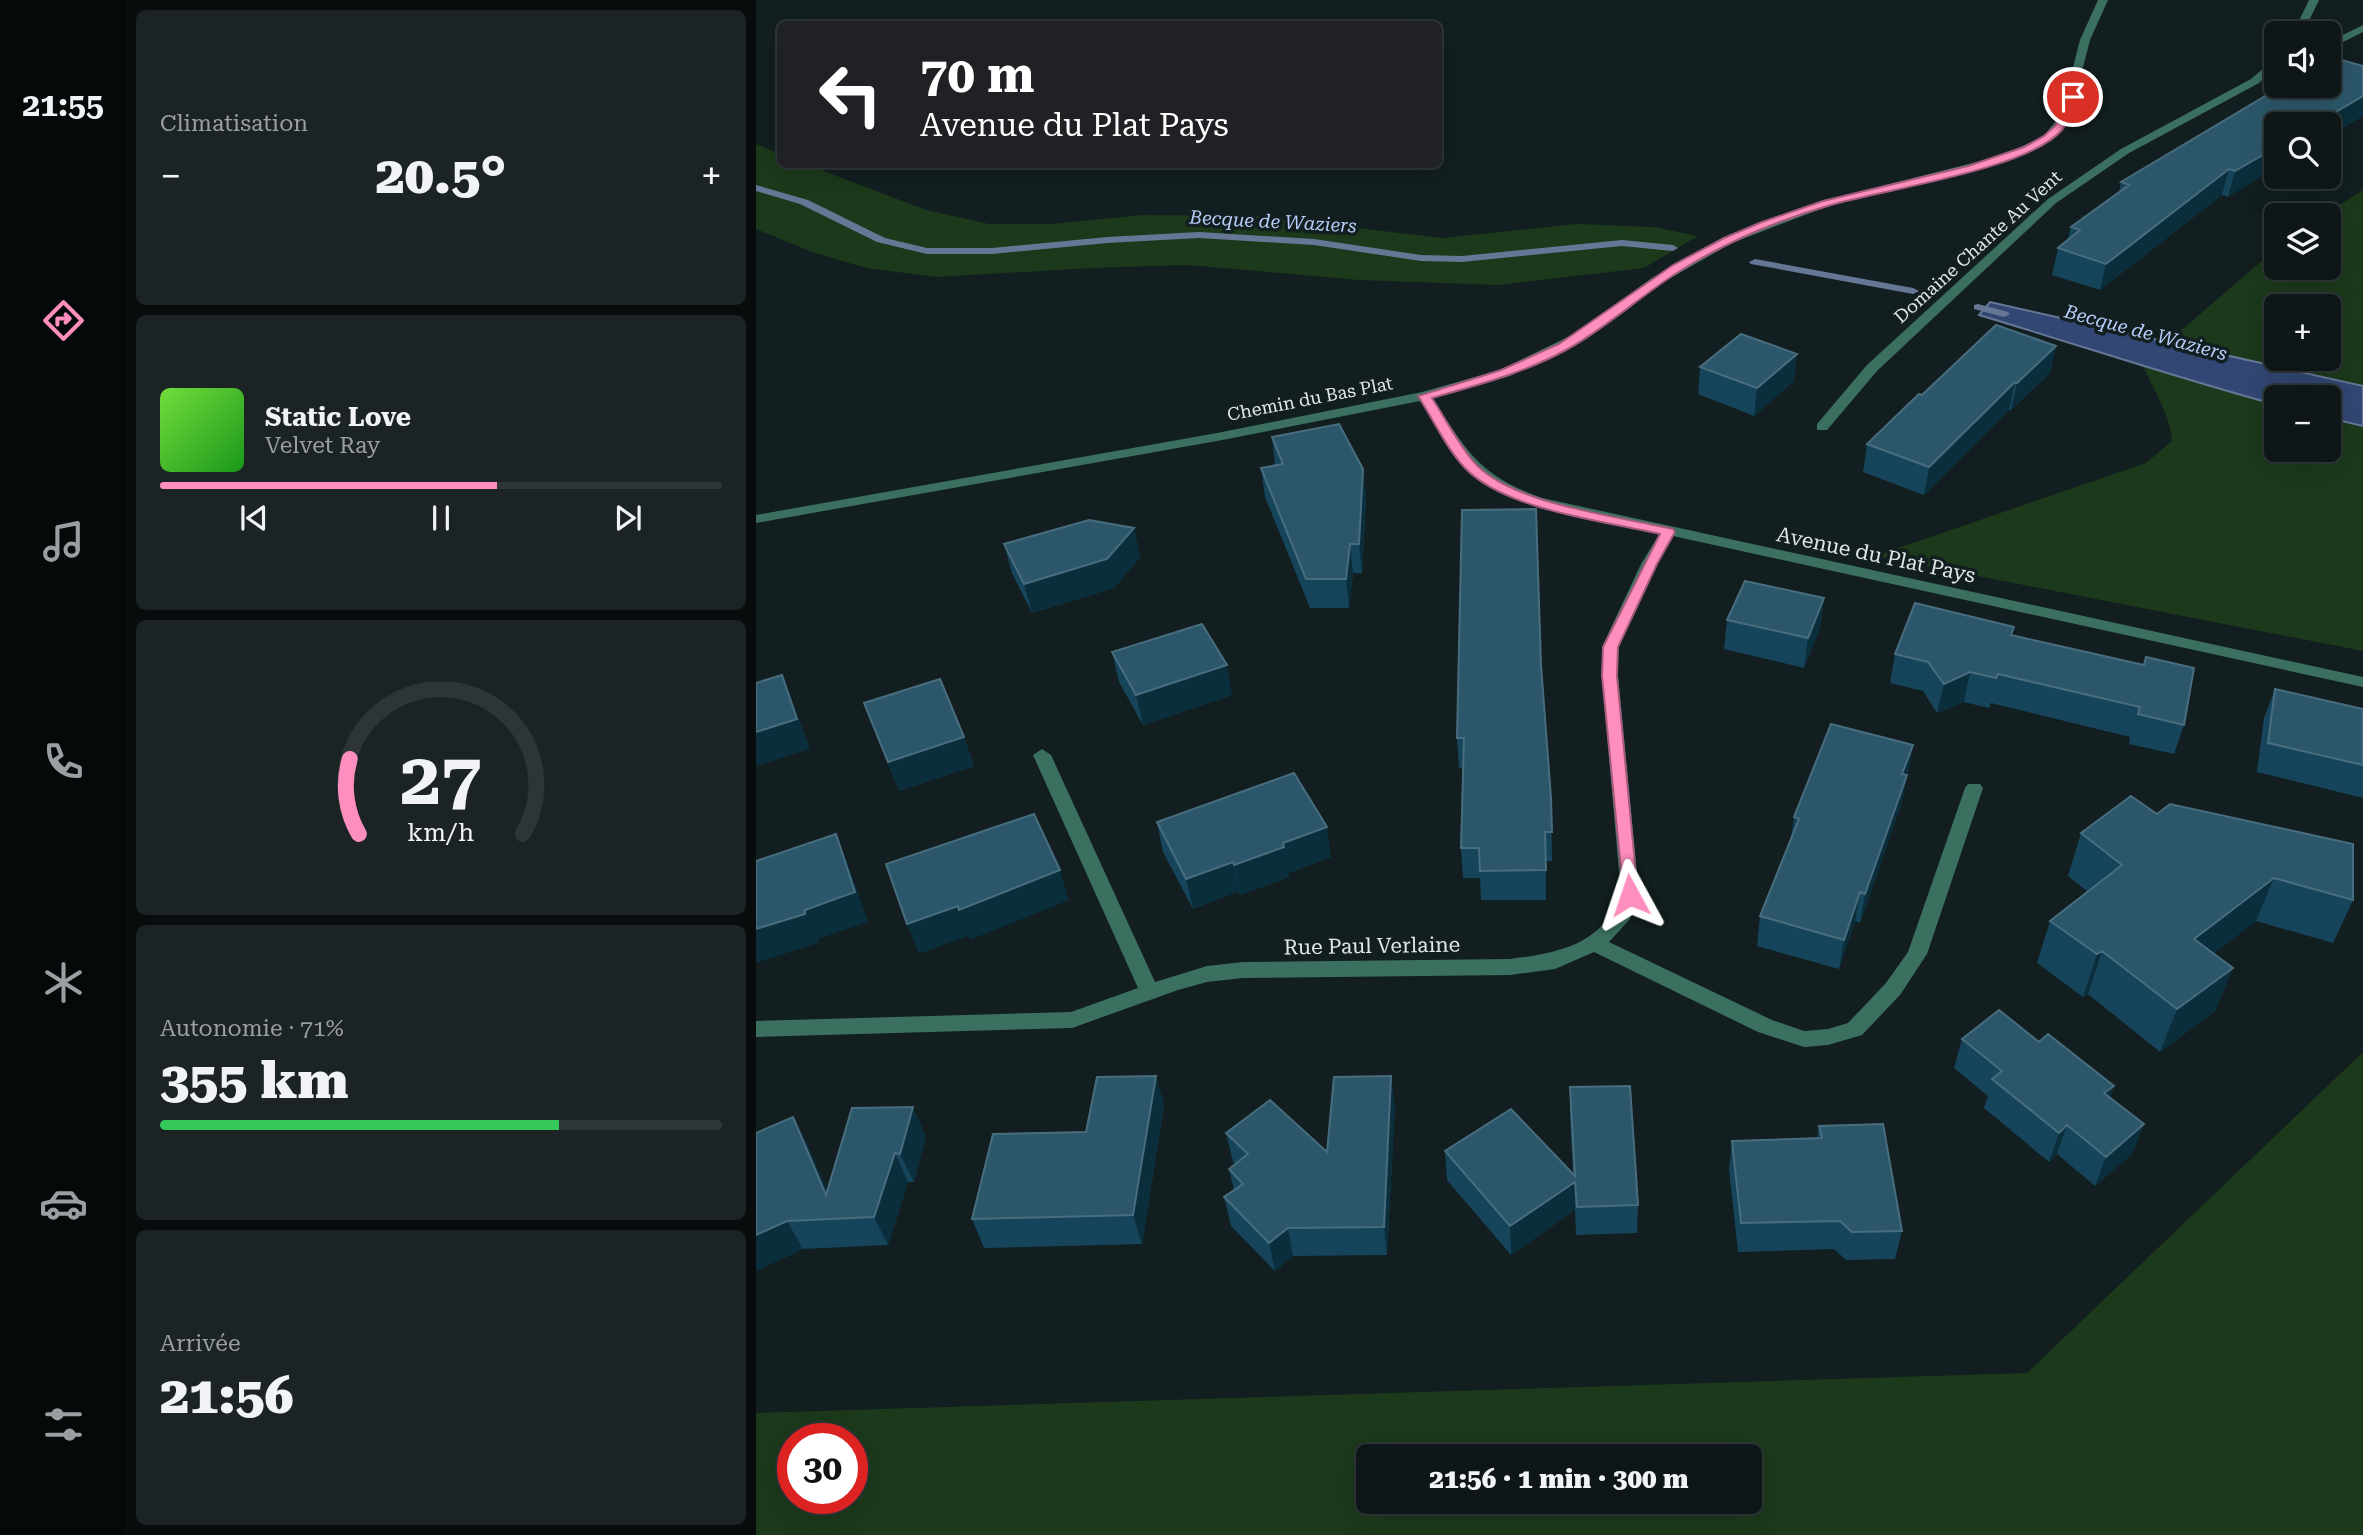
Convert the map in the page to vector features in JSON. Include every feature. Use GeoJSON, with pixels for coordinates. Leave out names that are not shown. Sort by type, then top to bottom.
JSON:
{"type":"FeatureCollection","features":[{"type":"Feature","properties":{"kind":"street","name":"Chemin du Bas Plat"},"geometry":{"type":"LineString","coordinates":[[756,519],[1076,464],[1424,396],[1505,373],[1563,347],[1677,268],[1739,236],[1827,203],[2004,159],[2047,139],[2059,127],[2066,114],[2085,40],[2104,0]]}},
{"type":"Feature","properties":{"kind":"street"},"geometry":{"type":"LineString","coordinates":[[2304,21],[2314,0]]}},
{"type":"Feature","properties":{"kind":"street"},"geometry":{"type":"LineString","coordinates":[[2341,40],[2363,28]]}},
{"type":"Feature","properties":{"kind":"street","name":"Domaine Chante Au Vent"},"geometry":{"type":"LineString","coordinates":[[2255,81],[2264,72]]}},
{"type":"Feature","properties":{"kind":"street","name":"Domaine Chante Au Vent"},"geometry":{"type":"LineString","coordinates":[[1822,428],[1872,368],[2052,201],[2125,151],[2264,76]]}},
{"type":"Feature","properties":{"kind":"street","name":"Avenue du Plat Pays"},"geometry":{"type":"LineString","coordinates":[[1424,396],[1468,463],[1496,486],[1538,502],[2363,682]]}},
{"type":"Feature","properties":{"kind":"street","name":"Rue Paul Verlaine"},"geometry":{"type":"LineString","coordinates":[[756,1029],[1072,1020],[1207,974],[1243,970],[1510,967],[1555,961],[1594,944],[1623,914],[1630,895],[1610,676],[1610,647],[1668,532]]}},
{"type":"Feature","properties":{"kind":"street"},"geometry":{"type":"LineString","coordinates":[[1042,755],[1150,992]]}},
{"type":"Feature","properties":{"kind":"street"},"geometry":{"type":"LineString","coordinates":[[1594,944],[1765,1026],[1804,1039],[1828,1037],[1854,1029],[1893,989],[1917,954],[1973,788]]}},
{"type":"Feature","properties":{"kind":"green space"},"geometry":{"type":"Polygon","coordinates":[[[756,144],[777,153],[777,168],[816,168],[926,210],[989,224],[1051,224],[1143,215],[1258,216],[1442,238],[1576,224],[1654,227],[1698,236],[1644,268],[1498,285],[1359,280],[1188,265],[936,277],[866,268],[815,253],[756,229],[756,144]]]}},
{"type":"Feature","properties":{"kind":"green space"},"geometry":{"type":"Polygon","coordinates":[[[2363,190],[2363,651],[1875,556],[2146,463],[2172,441],[2165,411],[2142,364],[2264,259],[2264,280],[2341,280],[2341,204],[2363,190]]]}},
{"type":"Feature","properties":{"kind":"green space"},"geometry":{"type":"Polygon","coordinates":[[[2363,1052],[2363,1535],[756,1535],[756,1413],[2027,1373],[2363,1052]]]}},
{"type":"Feature","properties":{"kind":"water"},"geometry":{"type":"Polygon","coordinates":[[[1990,302],[2264,364],[2264,371],[2296,371],[2363,386],[2363,426],[2341,421],[2341,385],[2264,385],[2264,401],[1979,315],[1990,302]]]}},
{"type":"Feature","properties":{"kind":"building"},"geometry":{"type":"Polygon","coordinates":[[[2341,60],[2363,66],[2363,96],[2336,112],[2264,112],[2264,154],[2235,171],[2229,169],[2106,264],[2058,248],[2080,230],[2071,227],[2129,185],[2121,182],[2264,97],[2341,98],[2341,60]]]}},
{"type":"Feature","properties":{"kind":"building"},"geometry":{"type":"Polygon","coordinates":[[[1996,325],[2056,346],[2015,382],[1929,467],[1867,444],[1919,394],[1922,395],[1996,325]]]}},
{"type":"Feature","properties":{"kind":"building"},"geometry":{"type":"Polygon","coordinates":[[[1741,334],[1797,354],[1757,388],[1700,367],[1741,334]]]}},
{"type":"Feature","properties":{"kind":"building"},"geometry":{"type":"Polygon","coordinates":[[[1339,424],[1363,469],[1359,544],[1350,544],[1346,579],[1306,579],[1261,468],[1283,464],[1272,437],[1339,424]]]}},
{"type":"Feature","properties":{"kind":"building"},"geometry":{"type":"Polygon","coordinates":[[[1536,509],[1541,665],[1552,832],[1545,832],[1546,870],[1480,871],[1479,848],[1461,848],[1464,738],[1457,738],[1462,510],[1536,509]]]}},
{"type":"Feature","properties":{"kind":"building"},"geometry":{"type":"Polygon","coordinates":[[[1089,520],[1134,528],[1107,559],[1024,584],[1004,544],[1089,520]]]}},
{"type":"Feature","properties":{"kind":"building"},"geometry":{"type":"Polygon","coordinates":[[[1745,581],[1824,598],[1808,638],[1727,620],[1745,581]]]}},
{"type":"Feature","properties":{"kind":"building"},"geometry":{"type":"Polygon","coordinates":[[[1915,603],[2014,627],[2011,635],[2144,665],[2146,657],[2194,668],[2184,725],[2138,714],[2140,707],[1998,674],[1996,678],[1970,672],[1944,684],[1928,662],[1895,654],[1915,603]]]}},
{"type":"Feature","properties":{"kind":"building"},"geometry":{"type":"Polygon","coordinates":[[[1202,624],[1227,665],[1136,695],[1112,652],[1202,624]]]}},
{"type":"Feature","properties":{"kind":"building"},"geometry":{"type":"Polygon","coordinates":[[[782,675],[797,719],[756,732],[756,683],[782,675]]]}},
{"type":"Feature","properties":{"kind":"building"},"geometry":{"type":"Polygon","coordinates":[[[940,679],[964,737],[888,762],[864,703],[940,679]]]}},
{"type":"Feature","properties":{"kind":"building"},"geometry":{"type":"Polygon","coordinates":[[[2275,689],[2363,709],[2363,765],[2268,743],[2275,689]]]}},
{"type":"Feature","properties":{"kind":"building"},"geometry":{"type":"Polygon","coordinates":[[[1831,724],[1913,745],[1902,774],[1907,775],[1865,894],[1860,892],[1844,940],[1760,916],[1799,819],[1794,817],[1831,724]]]}},
{"type":"Feature","properties":{"kind":"building"},"geometry":{"type":"Polygon","coordinates":[[[1294,773],[1327,827],[1283,843],[1284,847],[1186,879],[1157,822],[1294,773]]]}},
{"type":"Feature","properties":{"kind":"building"},"geometry":{"type":"Polygon","coordinates":[[[2131,796],[2157,814],[2170,804],[2353,844],[2353,900],[2274,878],[2194,939],[2233,968],[2177,1009],[2102,951],[2097,954],[2050,921],[2122,865],[2081,833],[2131,796]]]}},
{"type":"Feature","properties":{"kind":"building"},"geometry":{"type":"Polygon","coordinates":[[[1034,814],[1060,870],[959,910],[958,906],[907,924],[886,864],[1034,814]]]}},
{"type":"Feature","properties":{"kind":"building"},"geometry":{"type":"Polygon","coordinates":[[[836,834],[855,892],[805,910],[805,914],[756,929],[756,861],[836,834]]]}},
{"type":"Feature","properties":{"kind":"building"},"geometry":{"type":"Polygon","coordinates":[[[1999,1010],[2039,1042],[2048,1034],[2114,1086],[2104,1093],[2144,1124],[2106,1157],[2067,1125],[2059,1133],[1992,1079],[2002,1071],[1962,1039],[1999,1010]]]}},
{"type":"Feature","properties":{"kind":"building"},"geometry":{"type":"Polygon","coordinates":[[[1156,1076],[1133,1215],[972,1219],[993,1134],[1086,1132],[1097,1077],[1156,1076]]]}},
{"type":"Feature","properties":{"kind":"building"},"geometry":{"type":"Polygon","coordinates":[[[1391,1076],[1384,1227],[1288,1228],[1269,1243],[1224,1197],[1243,1184],[1229,1169],[1248,1154],[1226,1133],[1270,1100],[1327,1152],[1334,1077],[1391,1076]]]}},
{"type":"Feature","properties":{"kind":"building"},"geometry":{"type":"Polygon","coordinates":[[[1630,1086],[1638,1205],[1577,1207],[1575,1182],[1510,1226],[1445,1151],[1511,1109],[1575,1176],[1570,1087],[1630,1086]]]}},
{"type":"Feature","properties":{"kind":"building"},"geometry":{"type":"Polygon","coordinates":[[[913,1107],[900,1154],[895,1153],[874,1217],[787,1221],[756,1235],[756,1133],[793,1117],[826,1195],[852,1108],[913,1107]]]}},
{"type":"Feature","properties":{"kind":"building"},"geometry":{"type":"Polygon","coordinates":[[[1883,1124],[1902,1231],[1852,1232],[1840,1221],[1741,1223],[1732,1141],[1822,1138],[1819,1126],[1883,1124]]]}},
{"type":"Feature","properties":{"kind":"waterway","name":"Becque de Waziers"},"geometry":{"type":"LineString","coordinates":[[756,188],[804,202],[881,240],[927,251],[992,251],[1107,240],[1199,235],[1314,242],[1421,258],[1462,259],[1622,243],[1673,248]]}},
{"type":"Feature","properties":{"kind":"waterway","name":"Becque de Waziers"},"geometry":{"type":"LineString","coordinates":[[1755,262],[1913,291]]}},
{"type":"Feature","properties":{"kind":"waterway","name":"Becque de Waziers"},"geometry":{"type":"LineString","coordinates":[[1978,307],[2004,314]]}},
{"type":"Feature","properties":{"kind":"route"},"geometry":{"type":"LineString","coordinates":[[1630,895],[1610,676],[1610,647],[1668,532],[1538,502],[1507,492],[1485,479],[1468,463],[1424,396],[1505,373],[1563,347],[1598,325],[1656,281],[1728,240],[1827,203],[1972,168],[2028,150],[2047,139],[2059,127],[2073,97]]}}]}
